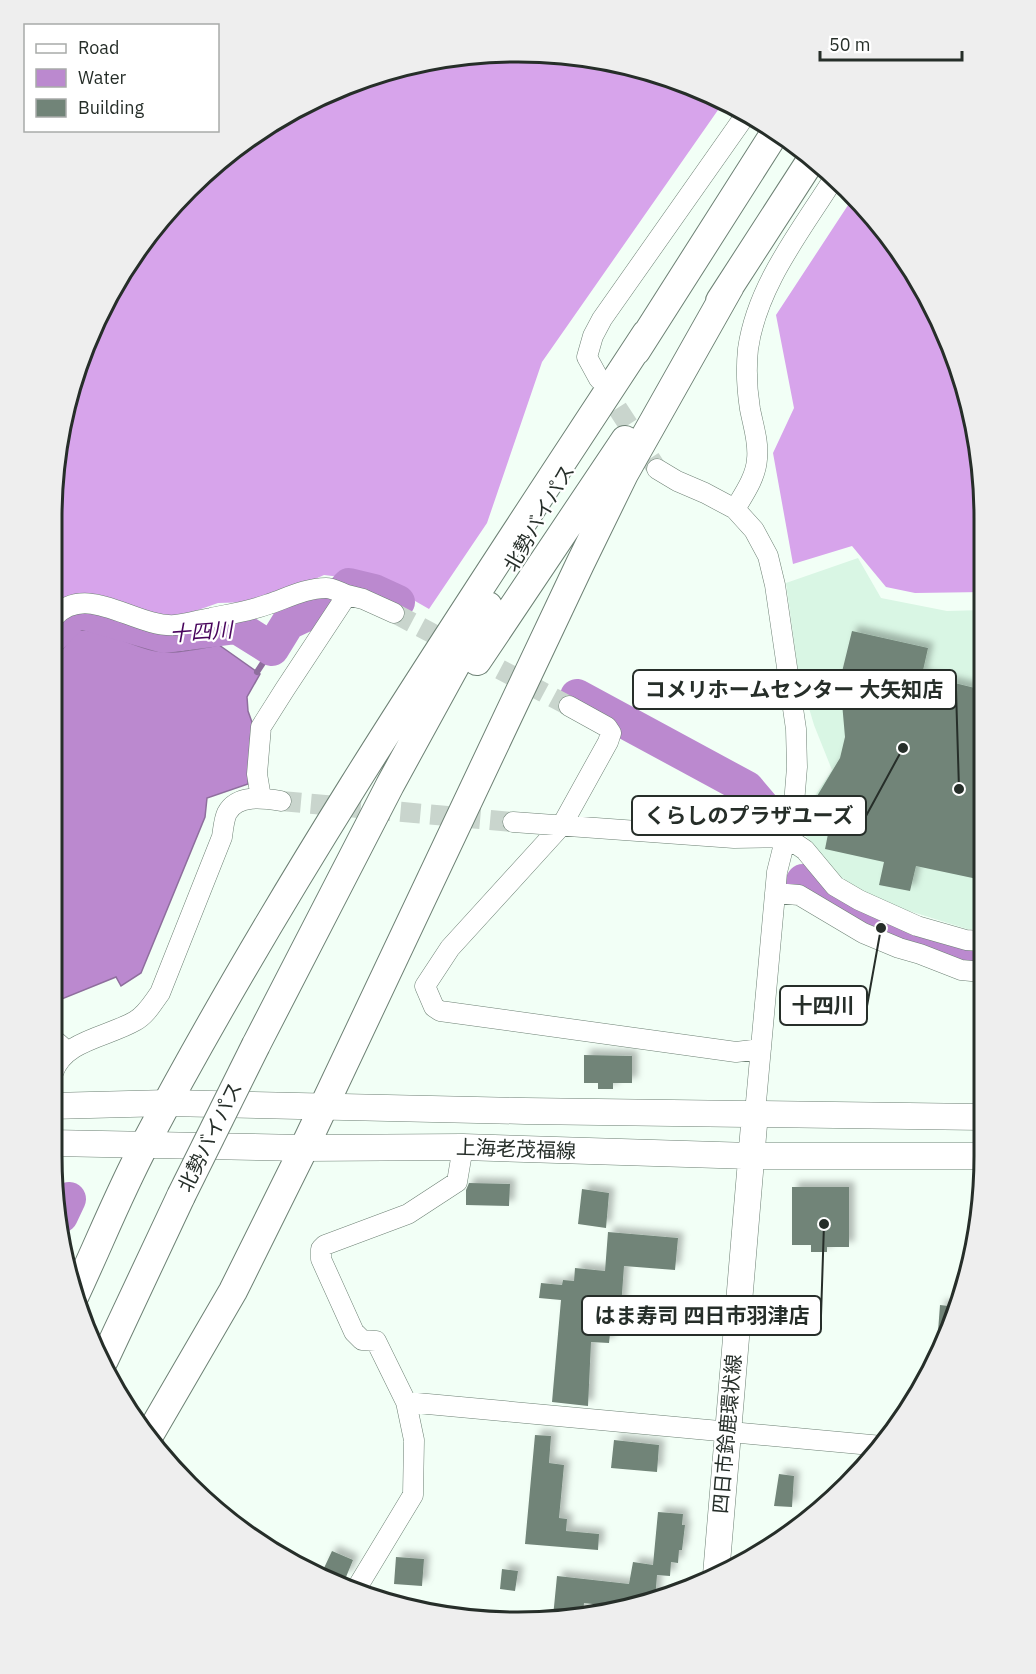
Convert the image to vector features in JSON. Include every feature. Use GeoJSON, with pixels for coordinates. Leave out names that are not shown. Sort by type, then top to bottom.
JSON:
{"type":"FeatureCollection","features":[{"type":"Feature","properties":{"kind":"highway","name":"北勢バイパス"},"geometry":{"type":"LineString","coordinates":[[107,1354],[181,1196],[256,1045],[390,785],[502,580],[646,334],[772,138]]}},
{"type":"Feature","properties":{"kind":"highway","name":"北勢バイパス"},"geometry":{"type":"LineString","coordinates":[[322,917],[477,662],[808,166]]}},
{"type":"Feature","properties":{"kind":"highway"},"geometry":{"type":"LineString","coordinates":[[153,1429],[233,1291],[325,1108],[624,474],[730,286]]}},
{"type":"Feature","properties":{"kind":"highway"},"geometry":{"type":"LineString","coordinates":[[80,1284],[144,1146],[254,947],[439,649],[646,334]]}},
{"type":"Feature","properties":{"kind":"main road","name":"上海老茂福線"},"geometry":{"type":"LineString","coordinates":[[62,1106],[168,1103],[325,1108],[974,1117]]}},
{"type":"Feature","properties":{"kind":"main road","name":"四日市鈴鹿環状線"},"geometry":{"type":"LineString","coordinates":[[717,1567],[755,1113]]}},
{"type":"Feature","properties":{"kind":"main road","name":"上海老茂福線"},"geometry":{"type":"LineString","coordinates":[[62,1143],[304,1148],[463,1148],[751,1156],[974,1156]]}},
{"type":"Feature","properties":{"kind":"street"},"geometry":{"type":"LineString","coordinates":[[599,379],[587,357],[593,336],[602,319],[742,121]]}},
{"type":"Feature","properties":{"kind":"street"},"geometry":{"type":"LineString","coordinates":[[735,509],[750,484],[757,460],[747,376],[748,350],[755,318],[770,280],[829,184]]}},
{"type":"Feature","properties":{"kind":"street"},"geometry":{"type":"LineString","coordinates":[[657,469],[676,482],[705,493],[735,509],[754,530],[768,556],[775,585],[796,738],[797,767],[795,804],[777,872],[755,1113]]}},
{"type":"Feature","properties":{"kind":"street"},"geometry":{"type":"LineString","coordinates":[[62,610],[74,603],[90,603],[162,625],[177,625],[251,609],[296,594],[328,587],[394,613]]}},
{"type":"Feature","properties":{"kind":"street"},"geometry":{"type":"LineString","coordinates":[[261,798],[257,774],[261,727],[347,595]]}},
{"type":"Feature","properties":{"kind":"street"},"geometry":{"type":"LineString","coordinates":[[569,706],[607,727],[610,733],[609,742],[562,825],[450,948],[425,986],[434,1007],[440,1011],[736,1052],[761,1049]]}},
{"type":"Feature","properties":{"kind":"street"},"geometry":{"type":"LineString","coordinates":[[62,1059],[73,1048],[133,1022],[147,1011],[164,983],[222,837],[227,812],[240,801],[261,798],[281,801]]}},
{"type":"Feature","properties":{"kind":"street"},"geometry":{"type":"LineString","coordinates":[[513,822],[734,838],[786,837],[805,850],[836,886],[882,911],[917,926],[946,949],[962,970],[974,971]]}},
{"type":"Feature","properties":{"kind":"street"},"geometry":{"type":"LineString","coordinates":[[775,893],[799,895],[863,933],[899,948],[946,949],[974,943]]}},
{"type":"Feature","properties":{"kind":"street"},"geometry":{"type":"LineString","coordinates":[[359,1584],[413,1495],[414,1440],[406,1402],[376,1341],[362,1340],[354,1332],[321,1259],[321,1249],[325,1245],[408,1214],[457,1182],[463,1148]]}},
{"type":"Feature","properties":{"kind":"street"},"geometry":{"type":"LineString","coordinates":[[406,1402],[871,1445]]}},
{"type":"Feature","properties":{"kind":"shaded area"},"geometry":{"type":"Polygon","coordinates":[[[488,62],[548,62],[607,70],[665,86],[719,109],[542,362],[487,523],[429,609],[382,582],[324,575],[282,594],[251,602],[218,603],[184,615],[160,615],[97,594],[71,596],[62,601],[62,488],[70,429],[96,343],[138,264],[156,240],[195,195],[240,156],[264,138],[343,96],[429,70],[488,62]]]}},
{"type":"Feature","properties":{"kind":"shaded area"},"geometry":{"type":"Polygon","coordinates":[[[849,204],[898,264],[927,316],[950,371],[966,429],[971,458],[974,488],[974,592],[915,593],[886,587],[852,546],[793,564],[773,453],[794,408],[776,315],[849,204]]]}},
{"type":"Feature","properties":{"kind":"shaded area"},"geometry":{"type":"Polygon","coordinates":[[[858,558],[881,598],[947,611],[974,610],[974,929],[967,929],[887,904],[851,885],[827,866],[799,826],[799,820],[832,770],[814,725],[798,671],[786,583],[858,558]]]}},
{"type":"Feature","properties":{"kind":"water"},"geometry":{"type":"Polygon","coordinates":[[[79,630],[88,630],[166,652],[219,645],[260,674],[247,697],[248,711],[253,725],[248,784],[207,798],[205,817],[141,973],[121,986],[116,977],[62,999],[62,650],[79,630]]]}},
{"type":"Feature","properties":{"kind":"building"},"geometry":{"type":"Polygon","coordinates":[[[852,631],[928,648],[922,675],[974,688],[974,878],[916,866],[910,891],[879,885],[884,862],[825,849],[828,834],[802,821],[840,758],[845,737],[840,680],[852,631]]]}},
{"type":"Feature","properties":{"kind":"building"},"geometry":{"type":"Polygon","coordinates":[[[584,1055],[632,1056],[632,1083],[613,1083],[613,1089],[598,1089],[598,1083],[584,1083],[584,1055]]]}},
{"type":"Feature","properties":{"kind":"building"},"geometry":{"type":"Polygon","coordinates":[[[469,1183],[510,1184],[509,1206],[466,1205],[466,1190],[469,1183]]]}},
{"type":"Feature","properties":{"kind":"building"},"geometry":{"type":"Polygon","coordinates":[[[792,1187],[849,1187],[849,1247],[827,1247],[827,1252],[811,1252],[811,1245],[792,1245],[792,1187]]]}},
{"type":"Feature","properties":{"kind":"building"},"geometry":{"type":"Polygon","coordinates":[[[582,1189],[609,1193],[606,1228],[578,1224],[582,1189]]]}},
{"type":"Feature","properties":{"kind":"building"},"geometry":{"type":"Polygon","coordinates":[[[608,1232],[678,1238],[675,1270],[624,1266],[619,1335],[610,1334],[609,1343],[591,1342],[588,1406],[552,1402],[561,1300],[539,1298],[541,1283],[562,1285],[563,1280],[574,1281],[575,1268],[605,1271],[608,1232]]]}},
{"type":"Feature","properties":{"kind":"building"},"geometry":{"type":"Polygon","coordinates":[[[940,1305],[949,1306],[940,1331],[938,1336],[940,1305]]]}},
{"type":"Feature","properties":{"kind":"building"},"geometry":{"type":"Polygon","coordinates":[[[535,1435],[551,1436],[549,1463],[564,1465],[559,1518],[567,1519],[566,1531],[599,1534],[598,1550],[525,1544],[535,1435]]]}},
{"type":"Feature","properties":{"kind":"building"},"geometry":{"type":"Polygon","coordinates":[[[614,1440],[659,1445],[657,1472],[611,1468],[614,1440]]]}},
{"type":"Feature","properties":{"kind":"building"},"geometry":{"type":"Polygon","coordinates":[[[779,1474],[794,1476],[792,1507],[774,1506],[779,1474]]]}},
{"type":"Feature","properties":{"kind":"building"},"geometry":{"type":"Polygon","coordinates":[[[658,1512],[683,1514],[682,1525],[685,1525],[678,1563],[671,1562],[670,1576],[657,1575],[656,1591],[607,1604],[584,1603],[583,1608],[554,1611],[557,1576],[629,1584],[633,1562],[653,1565],[658,1512]]]}},
{"type":"Feature","properties":{"kind":"building"},"geometry":{"type":"Polygon","coordinates":[[[332,1551],[353,1560],[346,1577],[324,1568],[332,1551]]]}},
{"type":"Feature","properties":{"kind":"building"},"geometry":{"type":"Polygon","coordinates":[[[396,1557],[424,1559],[422,1586],[394,1584],[396,1557]]]}},
{"type":"Feature","properties":{"kind":"building"},"geometry":{"type":"Polygon","coordinates":[[[502,1569],[518,1571],[515,1591],[500,1589],[502,1569]]]}},
{"type":"Feature","properties":{"kind":"waterway","name":"十四川"},"geometry":{"type":"LineString","coordinates":[[347,587],[349,585],[374,591],[398,602]]}},
{"type":"Feature","properties":{"kind":"waterway","name":"十四川"},"geometry":{"type":"LineString","coordinates":[[62,626],[71,616],[81,612],[164,636],[237,627],[272,649],[288,623],[320,608],[333,598]]}},
{"type":"Feature","properties":{"kind":"waterway"},"geometry":{"type":"LineString","coordinates":[[257,672],[272,649]]}},
{"type":"Feature","properties":{"kind":"waterway","name":"十四川"},"geometry":{"type":"LineString","coordinates":[[577,696],[747,788],[763,807]]}},
{"type":"Feature","properties":{"kind":"waterway","name":"十四川"},"geometry":{"type":"LineString","coordinates":[[803,881],[866,919],[910,940],[933,948],[974,956]]}},
{"type":"Feature","properties":{"kind":"waterway","name":"十四川"},"geometry":{"type":"LineString","coordinates":[[64,1209],[69,1199]]}},
{"type":"Feature","properties":{"kind":"tunnel"},"geometry":{"type":"LineString","coordinates":[[601,383],[657,469]]}},
{"type":"Feature","properties":{"kind":"tunnel"},"geometry":{"type":"LineString","coordinates":[[394,613],[569,706]]}},
{"type":"Feature","properties":{"kind":"tunnel"},"geometry":{"type":"LineString","coordinates":[[281,801],[513,822]]}},
{"type":"Feature","properties":{"kind":"place","name":"くらしのプラザユーズ"},"geometry":{"type":"Point","coordinates":[903,748]}},
{"type":"Feature","properties":{"kind":"place","name":"コメリホームセンター 大矢知店"},"geometry":{"type":"Point","coordinates":[959,789]}},
{"type":"Feature","properties":{"kind":"place","name":"十四川"},"geometry":{"type":"Point","coordinates":[881,928]}},
{"type":"Feature","properties":{"kind":"place","name":"はま寿司 四日市羽津店"},"geometry":{"type":"Point","coordinates":[824,1224]}}]}
